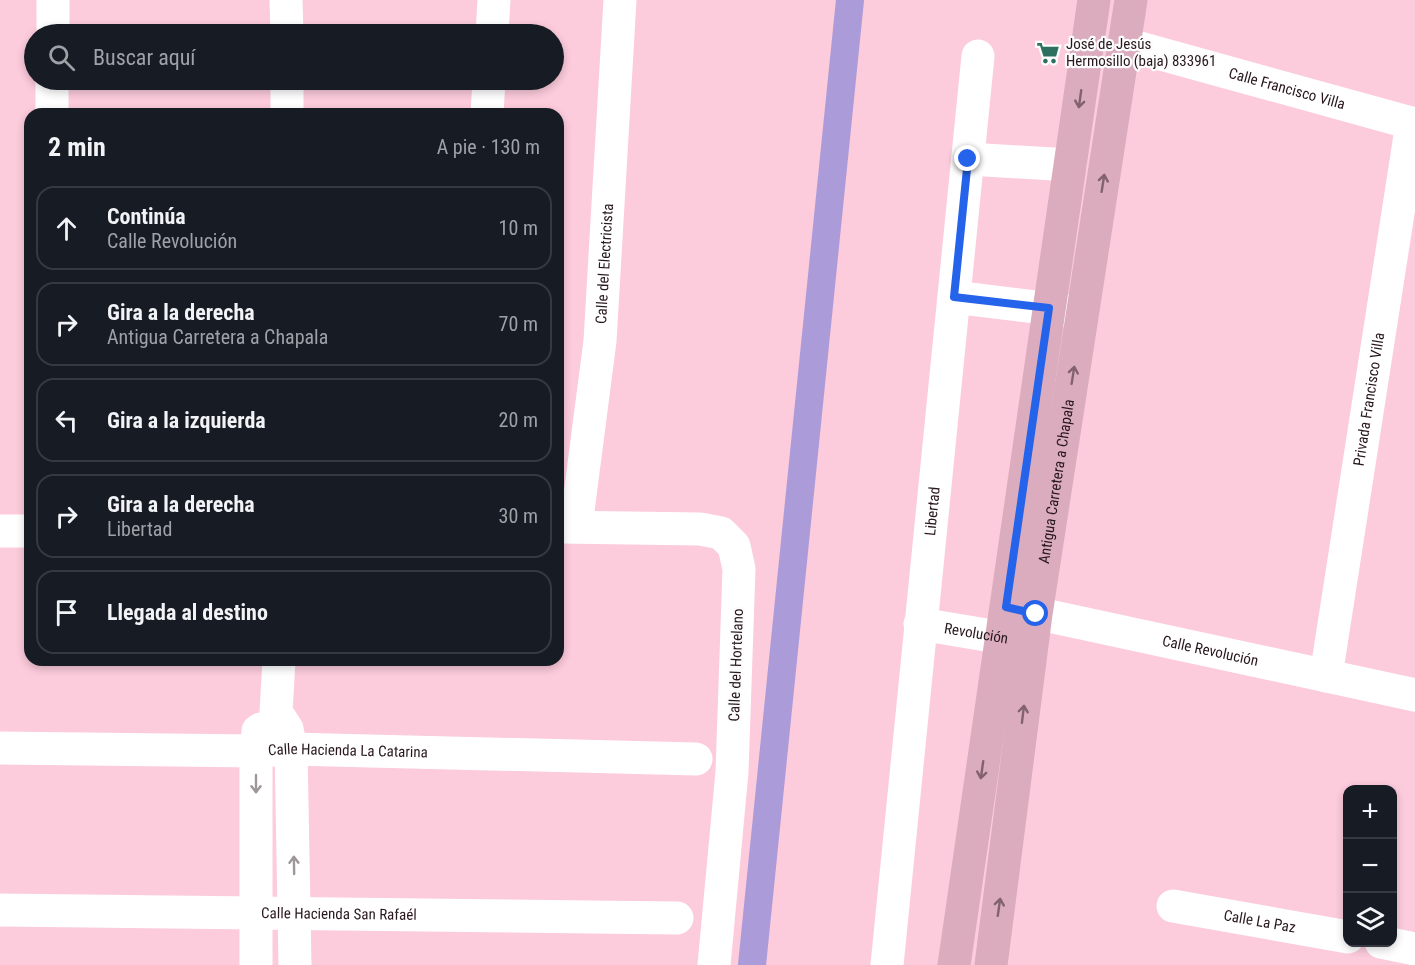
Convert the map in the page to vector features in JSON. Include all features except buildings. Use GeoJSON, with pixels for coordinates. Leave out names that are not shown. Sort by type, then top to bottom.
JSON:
{"type":"FeatureCollection","features":[{"type":"Feature","properties":{"kind":"main road","name":"Antigua Carretera a Chapala"},"geometry":{"type":"LineString","coordinates":[[991,965],[1003,871],[1019,625],[1049,308],[1095,0]]}},
{"type":"Feature","properties":{"kind":"main road","name":"Antigua Carretera a Chapala"},"geometry":{"type":"LineString","coordinates":[[954,965],[968,867],[1083,312],[1131,0]]}},
{"type":"Feature","properties":{"kind":"main road"},"geometry":{"type":"LineString","coordinates":[[968,867],[1003,871]]}},
{"type":"Feature","properties":{"kind":"street"},"geometry":{"type":"LineString","coordinates":[[53,0],[53,24]]}},
{"type":"Feature","properties":{"kind":"street"},"geometry":{"type":"LineString","coordinates":[[286,0],[286,24]]}},
{"type":"Feature","properties":{"kind":"street"},"geometry":{"type":"LineString","coordinates":[[493,24],[494,0]]}},
{"type":"Feature","properties":{"kind":"street","name":"Calle del Electricista"},"geometry":{"type":"LineString","coordinates":[[567,526],[600,341],[620,0]]}},
{"type":"Feature","properties":{"kind":"street","name":"Calle Francisco Villa"},"geometry":{"type":"LineString","coordinates":[[1125,44],[1414,124]]}},
{"type":"Feature","properties":{"kind":"street","name":"Libertad"},"geometry":{"type":"LineString","coordinates":[[887,965],[978,56]]}},
{"type":"Feature","properties":{"kind":"street"},"geometry":{"type":"LineString","coordinates":[[51,108],[52,90]]}},
{"type":"Feature","properties":{"kind":"street"},"geometry":{"type":"LineString","coordinates":[[287,90],[287,108]]}},
{"type":"Feature","properties":{"kind":"street"},"geometry":{"type":"LineString","coordinates":[[487,108],[488,90]]}},
{"type":"Feature","properties":{"kind":"street","name":"Privada Francisco Villa"},"geometry":{"type":"LineString","coordinates":[[1326,676],[1414,124]]}},
{"type":"Feature","properties":{"kind":"street"},"geometry":{"type":"LineString","coordinates":[[968,159],[1070,165]]}},
{"type":"Feature","properties":{"kind":"street"},"geometry":{"type":"LineString","coordinates":[[954,297],[1083,312]]}},
{"type":"Feature","properties":{"kind":"street","name":"Calle del Hortelano"},"geometry":{"type":"LineString","coordinates":[[567,526],[700,529],[721,533],[734,546],[739,569],[732,772],[714,965]]}},
{"type":"Feature","properties":{"kind":"street"},"geometry":{"type":"LineString","coordinates":[[0,531],[24,531]]}},
{"type":"Feature","properties":{"kind":"street","name":"Revolución"},"geometry":{"type":"LineString","coordinates":[[921,624],[1019,625]]}},
{"type":"Feature","properties":{"kind":"street","name":"Calle Revolución"},"geometry":{"type":"LineString","coordinates":[[1019,625],[1326,676],[1415,695]]}},
{"type":"Feature","properties":{"kind":"street"},"geometry":{"type":"LineString","coordinates":[[279,666],[276,712],[287,729],[291,749],[295,965]]}},
{"type":"Feature","properties":{"kind":"street"},"geometry":{"type":"LineString","coordinates":[[256,965],[256,751],[258,731],[276,712]]}},
{"type":"Feature","properties":{"kind":"street","name":"Calle Hacienda La Catarina"},"geometry":{"type":"LineString","coordinates":[[0,748],[256,751],[291,749],[696,759]]}},
{"type":"Feature","properties":{"kind":"street","name":"Calle La Paz"},"geometry":{"type":"LineString","coordinates":[[1173,906],[1343,936]]}},
{"type":"Feature","properties":{"kind":"street","name":"Calle Hacienda San Rafaél"},"geometry":{"type":"LineString","coordinates":[[0,910],[677,918]]}},
{"type":"Feature","properties":{"kind":"street"},"geometry":{"type":"LineString","coordinates":[[1397,945],[1415,949]]}},
{"type":"Feature","properties":{"kind":"waterway"},"geometry":{"type":"LineString","coordinates":[[752,965],[850,0]]}},
{"type":"Feature","properties":{"kind":"place","name":"José de Jesús Hermosillo (baja) 833961"},"geometry":{"type":"Point","coordinates":[1048,53]}},
{"type":"Feature","properties":{"kind":"route"},"geometry":{"type":"LineString","coordinates":[[968,159],[954,297],[1049,308],[1006,607],[1036,614]]}}]}
